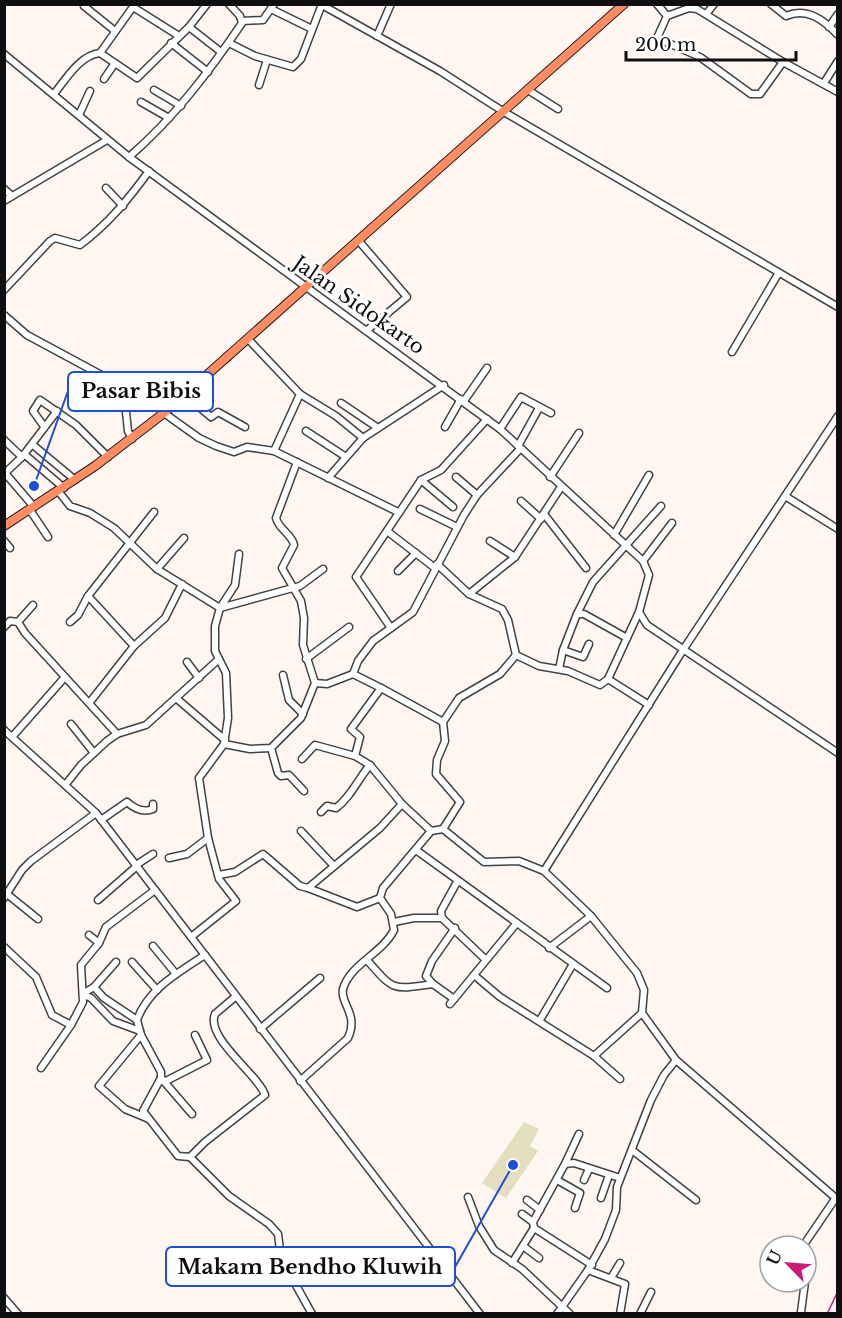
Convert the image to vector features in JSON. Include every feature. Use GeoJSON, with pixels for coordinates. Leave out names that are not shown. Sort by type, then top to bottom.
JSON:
{"type":"FeatureCollection","features":[{"type":"Feature","properties":{"kind":"main road"},"geometry":{"type":"LineString","coordinates":[[5,526],[108,457],[164,413],[624,4]]}},
{"type":"Feature","properties":{"kind":"street"},"geometry":{"type":"LineString","coordinates":[[100,53],[137,78],[189,27],[207,4]]}},
{"type":"Feature","properties":{"kind":"street"},"geometry":{"type":"LineString","coordinates":[[229,4],[242,21]]}},
{"type":"Feature","properties":{"kind":"street"},"geometry":{"type":"LineString","coordinates":[[377,36],[391,4]]}},
{"type":"Feature","properties":{"kind":"street"},"geometry":{"type":"LineString","coordinates":[[657,4],[667,16]]}},
{"type":"Feature","properties":{"kind":"street"},"geometry":{"type":"LineString","coordinates":[[707,13],[714,4]]}},
{"type":"Feature","properties":{"kind":"street"},"geometry":{"type":"LineString","coordinates":[[771,4],[784,15],[796,12],[808,13],[829,27],[837,36]]}},
{"type":"Feature","properties":{"kind":"street"},"geometry":{"type":"LineString","coordinates":[[229,43],[287,67],[298,64],[322,5],[440,71],[504,112],[837,307]]}},
{"type":"Feature","properties":{"kind":"street"},"geometry":{"type":"LineString","coordinates":[[84,6],[116,31]]}},
{"type":"Feature","properties":{"kind":"street"},"geometry":{"type":"LineString","coordinates":[[54,94],[86,57],[100,53],[134,6],[179,36]]}},
{"type":"Feature","properties":{"kind":"street"},"geometry":{"type":"LineString","coordinates":[[242,21],[263,20],[272,7],[312,29]]}},
{"type":"Feature","properties":{"kind":"street"},"geometry":{"type":"LineString","coordinates":[[783,62],[762,92],[754,95],[700,57],[657,38],[667,16],[689,8],[707,13],[783,62],[837,92]]}},
{"type":"Feature","properties":{"kind":"street"},"geometry":{"type":"LineString","coordinates":[[829,27],[837,14]]}},
{"type":"Feature","properties":{"kind":"street"},"geometry":{"type":"LineString","coordinates":[[129,157],[181,105],[208,72],[242,21]]}},
{"type":"Feature","properties":{"kind":"street"},"geometry":{"type":"LineString","coordinates":[[189,27],[221,52]]}},
{"type":"Feature","properties":{"kind":"street"},"geometry":{"type":"LineString","coordinates":[[171,43],[208,72]]}},
{"type":"Feature","properties":{"kind":"street"},"geometry":{"type":"LineString","coordinates":[[4,66],[8,57]]}},
{"type":"Feature","properties":{"kind":"street","name":"Jalan Sidokarto"},"geometry":{"type":"LineString","coordinates":[[8,57],[129,157],[304,287],[444,385],[500,429],[643,561]]}},
{"type":"Feature","properties":{"kind":"street"},"geometry":{"type":"LineString","coordinates":[[259,85],[267,60]]}},
{"type":"Feature","properties":{"kind":"street"},"geometry":{"type":"LineString","coordinates":[[824,83],[837,61]]}},
{"type":"Feature","properties":{"kind":"street"},"geometry":{"type":"LineString","coordinates":[[104,79],[115,63]]}},
{"type":"Feature","properties":{"kind":"street"},"geometry":{"type":"LineString","coordinates":[[154,90],[181,105]]}},
{"type":"Feature","properties":{"kind":"street"},"geometry":{"type":"LineString","coordinates":[[528,90],[558,109]]}},
{"type":"Feature","properties":{"kind":"street"},"geometry":{"type":"LineString","coordinates":[[79,115],[90,91]]}},
{"type":"Feature","properties":{"kind":"street"},"geometry":{"type":"LineString","coordinates":[[141,102],[169,118]]}},
{"type":"Feature","properties":{"kind":"street"},"geometry":{"type":"LineString","coordinates":[[4,201],[107,140]]}},
{"type":"Feature","properties":{"kind":"street"},"geometry":{"type":"LineString","coordinates":[[4,290],[55,238],[80,245],[114,217],[149,171]]}},
{"type":"Feature","properties":{"kind":"street"},"geometry":{"type":"LineString","coordinates":[[106,188],[123,206]]}},
{"type":"Feature","properties":{"kind":"street"},"geometry":{"type":"LineString","coordinates":[[4,189],[12,196]]}},
{"type":"Feature","properties":{"kind":"street"},"geometry":{"type":"LineString","coordinates":[[358,240],[407,297],[366,331]]}},
{"type":"Feature","properties":{"kind":"street"},"geometry":{"type":"LineString","coordinates":[[732,352],[778,274]]}},
{"type":"Feature","properties":{"kind":"street"},"geometry":{"type":"LineString","coordinates":[[4,315],[27,335],[105,377],[125,403],[128,431],[132,439]]}},
{"type":"Feature","properties":{"kind":"street"},"geometry":{"type":"LineString","coordinates":[[248,339],[300,394],[336,416],[363,438]]}},
{"type":"Feature","properties":{"kind":"street"},"geometry":{"type":"LineString","coordinates":[[445,427],[487,368]]}},
{"type":"Feature","properties":{"kind":"street"},"geometry":{"type":"LineString","coordinates":[[328,478],[363,438],[444,385]]}},
{"type":"Feature","properties":{"kind":"street"},"geometry":{"type":"LineString","coordinates":[[184,394],[211,417],[218,412],[245,427]]}},
{"type":"Feature","properties":{"kind":"street"},"geometry":{"type":"LineString","coordinates":[[274,451],[300,394]]}},
{"type":"Feature","properties":{"kind":"street"},"geometry":{"type":"LineString","coordinates":[[500,429],[521,397],[551,413]]}},
{"type":"Feature","properties":{"kind":"street"},"geometry":{"type":"LineString","coordinates":[[43,425],[33,412],[38,401],[43,401],[76,425],[108,457]]}},
{"type":"Feature","properties":{"kind":"street"},"geometry":{"type":"LineString","coordinates":[[341,403],[378,428]]}},
{"type":"Feature","properties":{"kind":"street"},"geometry":{"type":"LineString","coordinates":[[353,674],[358,661],[373,641],[413,612],[457,527],[477,495],[519,447],[539,408]]}},
{"type":"Feature","properties":{"kind":"street"},"geometry":{"type":"LineString","coordinates":[[48,537],[32,508],[5,473],[33,445],[43,425],[57,411]]}},
{"type":"Feature","properties":{"kind":"street"},"geometry":{"type":"LineString","coordinates":[[164,413],[199,438],[230,451],[247,447],[274,451],[398,512]]}},
{"type":"Feature","properties":{"kind":"street"},"geometry":{"type":"LineString","coordinates":[[544,871],[683,650],[837,416]]}},
{"type":"Feature","properties":{"kind":"street"},"geometry":{"type":"LineString","coordinates":[[391,628],[356,577],[421,480],[441,470],[487,419]]}},
{"type":"Feature","properties":{"kind":"street"},"geometry":{"type":"LineString","coordinates":[[306,431],[346,457]]}},
{"type":"Feature","properties":{"kind":"street"},"geometry":{"type":"LineString","coordinates":[[550,477],[579,433]]}},
{"type":"Feature","properties":{"kind":"street"},"geometry":{"type":"LineString","coordinates":[[4,440],[61,490],[70,506],[90,513],[114,528],[129,546],[157,569],[220,608],[294,587],[309,581],[323,569]]}},
{"type":"Feature","properties":{"kind":"street"},"geometry":{"type":"LineString","coordinates":[[33,445],[75,480]]}},
{"type":"Feature","properties":{"kind":"street"},"geometry":{"type":"LineString","coordinates":[[176,698],[225,742],[250,750],[271,748],[279,738],[297,724],[303,714],[315,683],[303,645],[304,618],[301,601],[282,568],[292,550],[294,541],[278,525],[276,518],[297,462]]}},
{"type":"Feature","properties":{"kind":"street"},"geometry":{"type":"LineString","coordinates":[[614,535],[649,475]]}},
{"type":"Feature","properties":{"kind":"street"},"geometry":{"type":"LineString","coordinates":[[456,477],[477,495]]}},
{"type":"Feature","properties":{"kind":"street"},"geometry":{"type":"LineString","coordinates":[[421,480],[453,507]]}},
{"type":"Feature","properties":{"kind":"street"},"geometry":{"type":"LineString","coordinates":[[469,594],[515,557],[561,487]]}},
{"type":"Feature","properties":{"kind":"street"},"geometry":{"type":"LineString","coordinates":[[785,496],[837,529]]}},
{"type":"Feature","properties":{"kind":"street"},"geometry":{"type":"LineString","coordinates":[[521,501],[543,516],[586,568]]}},
{"type":"Feature","properties":{"kind":"street"},"geometry":{"type":"LineString","coordinates":[[559,669],[563,650],[577,614],[593,582],[661,506]]}},
{"type":"Feature","properties":{"kind":"street"},"geometry":{"type":"LineString","coordinates":[[420,509],[457,527]]}},
{"type":"Feature","properties":{"kind":"street"},"geometry":{"type":"LineString","coordinates":[[70,622],[78,615],[88,596],[153,513]]}},
{"type":"Feature","properties":{"kind":"street"},"geometry":{"type":"LineString","coordinates":[[387,531],[436,566],[469,594],[504,611],[516,655],[539,666],[559,669],[600,685],[608,679],[639,612],[649,574],[643,561],[672,523]]}},
{"type":"Feature","properties":{"kind":"street"},"geometry":{"type":"LineString","coordinates":[[157,569],[184,538]]}},
{"type":"Feature","properties":{"kind":"street"},"geometry":{"type":"LineString","coordinates":[[4,541],[10,548]]}},
{"type":"Feature","properties":{"kind":"street"},"geometry":{"type":"LineString","coordinates":[[490,541],[515,557]]}},
{"type":"Feature","properties":{"kind":"street"},"geometry":{"type":"LineString","coordinates":[[398,571],[416,553]]}},
{"type":"Feature","properties":{"kind":"street"},"geometry":{"type":"LineString","coordinates":[[191,937],[235,903],[236,898],[219,875],[208,838],[200,776],[225,742],[230,702],[225,669],[216,651],[215,626],[220,608],[235,585],[239,554]]}},
{"type":"Feature","properties":{"kind":"street"},"geometry":{"type":"LineString","coordinates":[[90,702],[134,645],[165,618],[182,584]]}},
{"type":"Feature","properties":{"kind":"street"},"geometry":{"type":"LineString","coordinates":[[88,596],[134,645]]}},
{"type":"Feature","properties":{"kind":"street"},"geometry":{"type":"LineString","coordinates":[[18,622],[33,605]]}},
{"type":"Feature","properties":{"kind":"street"},"geometry":{"type":"LineString","coordinates":[[639,612],[647,625],[837,753]]}},
{"type":"Feature","properties":{"kind":"street"},"geometry":{"type":"LineString","coordinates":[[577,614],[584,614],[627,638]]}},
{"type":"Feature","properties":{"kind":"street"},"geometry":{"type":"LineString","coordinates":[[4,627],[10,621],[18,622]]}},
{"type":"Feature","properties":{"kind":"street"},"geometry":{"type":"LineString","coordinates":[[18,622],[25,633],[117,734]]}},
{"type":"Feature","properties":{"kind":"street"},"geometry":{"type":"LineString","coordinates":[[306,659],[349,627]]}},
{"type":"Feature","properties":{"kind":"street"},"geometry":{"type":"LineString","coordinates":[[563,650],[583,657],[589,644]]}},
{"type":"Feature","properties":{"kind":"street"},"geometry":{"type":"LineString","coordinates":[[443,829],[460,802],[436,774],[437,760],[445,741],[443,722],[459,698],[500,674],[516,655]]}},
{"type":"Feature","properties":{"kind":"street"},"geometry":{"type":"LineString","coordinates":[[66,784],[94,753],[117,734],[146,725],[219,659]]}},
{"type":"Feature","properties":{"kind":"street"},"geometry":{"type":"LineString","coordinates":[[187,662],[199,678]]}},
{"type":"Feature","properties":{"kind":"street"},"geometry":{"type":"LineString","coordinates":[[315,683],[327,684],[353,674],[443,722]]}},
{"type":"Feature","properties":{"kind":"street"},"geometry":{"type":"LineString","coordinates":[[283,675],[289,700],[303,714]]}},
{"type":"Feature","properties":{"kind":"street"},"geometry":{"type":"LineString","coordinates":[[12,736],[65,677]]}},
{"type":"Feature","properties":{"kind":"street"},"geometry":{"type":"LineString","coordinates":[[608,679],[649,705]]}},
{"type":"Feature","properties":{"kind":"street"},"geometry":{"type":"LineString","coordinates":[[355,756],[361,738],[352,731],[352,726],[381,688]]}},
{"type":"Feature","properties":{"kind":"street"},"geometry":{"type":"LineString","coordinates":[[71,724],[94,753]]}},
{"type":"Feature","properties":{"kind":"street"},"geometry":{"type":"LineString","coordinates":[[4,730],[96,813],[480,1314]]}},
{"type":"Feature","properties":{"kind":"street"},"geometry":{"type":"LineString","coordinates":[[302,759],[315,745],[355,756],[370,765],[402,804],[431,831]]}},
{"type":"Feature","properties":{"kind":"street"},"geometry":{"type":"LineString","coordinates":[[271,748],[278,773],[281,776],[289,775],[304,791]]}},
{"type":"Feature","properties":{"kind":"street"},"geometry":{"type":"LineString","coordinates":[[321,812],[327,806],[336,808],[347,800],[355,782],[370,765]]}},
{"type":"Feature","properties":{"kind":"street"},"geometry":{"type":"LineString","coordinates":[[101,820],[127,802],[138,810],[146,811],[153,809],[153,804]]}},
{"type":"Feature","properties":{"kind":"street"},"geometry":{"type":"LineString","coordinates":[[308,888],[380,828],[402,804]]}},
{"type":"Feature","properties":{"kind":"street"},"geometry":{"type":"LineString","coordinates":[[39,918],[6,896],[31,861],[96,813]]}},
{"type":"Feature","properties":{"kind":"street"},"geometry":{"type":"LineString","coordinates":[[300,1081],[348,1038],[351,1031],[351,1013],[343,996],[344,987],[350,976],[392,935],[394,922],[380,898],[383,888],[431,831],[443,829],[484,862],[519,861],[544,871],[591,916],[642,982],[642,1013],[676,1060],[836,1199],[811,1234]]}},
{"type":"Feature","properties":{"kind":"street"},"geometry":{"type":"LineString","coordinates":[[301,831],[333,866]]}},
{"type":"Feature","properties":{"kind":"street"},"geometry":{"type":"LineString","coordinates":[[169,858],[187,854],[208,838]]}},
{"type":"Feature","properties":{"kind":"street"},"geometry":{"type":"LineString","coordinates":[[416,850],[457,882],[607,988]]}},
{"type":"Feature","properties":{"kind":"street"},"geometry":{"type":"LineString","coordinates":[[98,900],[153,854]]}},
{"type":"Feature","properties":{"kind":"street"},"geometry":{"type":"LineString","coordinates":[[219,875],[235,872],[263,854],[300,886],[357,907],[380,898]]}},
{"type":"Feature","properties":{"kind":"street"},"geometry":{"type":"LineString","coordinates":[[442,918],[441,911],[444,903],[457,882]]}},
{"type":"Feature","properties":{"kind":"street"},"geometry":{"type":"LineString","coordinates":[[41,1068],[71,1025],[84,994],[80,968],[99,943],[106,927],[154,890]]}},
{"type":"Feature","properties":{"kind":"street"},"geometry":{"type":"LineString","coordinates":[[549,948],[591,916]]}},
{"type":"Feature","properties":{"kind":"street"},"geometry":{"type":"LineString","coordinates":[[394,922],[414,918],[442,918],[486,960]]}},
{"type":"Feature","properties":{"kind":"street"},"geometry":{"type":"LineString","coordinates":[[455,928],[426,972],[426,978],[452,1001],[516,924]]}},
{"type":"Feature","properties":{"kind":"street"},"geometry":{"type":"LineString","coordinates":[[89,935],[99,943]]}},
{"type":"Feature","properties":{"kind":"street"},"geometry":{"type":"LineString","coordinates":[[153,946],[176,974]]}},
{"type":"Feature","properties":{"kind":"street"},"geometry":{"type":"LineString","coordinates":[[4,947],[36,977],[52,1015],[71,1025]]}},
{"type":"Feature","properties":{"kind":"street"},"geometry":{"type":"LineString","coordinates":[[136,1020],[145,1002],[157,990],[205,955]]}},
{"type":"Feature","properties":{"kind":"street"},"geometry":{"type":"LineString","coordinates":[[367,960],[384,980],[394,987],[411,989],[433,984]]}},
{"type":"Feature","properties":{"kind":"street"},"geometry":{"type":"LineString","coordinates":[[84,994],[94,987],[116,962]]}},
{"type":"Feature","properties":{"kind":"street"},"geometry":{"type":"LineString","coordinates":[[132,962],[157,990]]}},
{"type":"Feature","properties":{"kind":"street"},"geometry":{"type":"LineString","coordinates":[[540,1020],[573,964]]}},
{"type":"Feature","properties":{"kind":"street"},"geometry":{"type":"LineString","coordinates":[[474,975],[500,997],[594,1056],[620,1079]]}},
{"type":"Feature","properties":{"kind":"street"},"geometry":{"type":"LineString","coordinates":[[260,1029],[320,978]]}},
{"type":"Feature","properties":{"kind":"street"},"geometry":{"type":"LineString","coordinates":[[94,987],[104,998],[136,1020],[161,1071],[163,1080],[192,1114]]}},
{"type":"Feature","properties":{"kind":"street"},"geometry":{"type":"LineString","coordinates":[[84,994],[91,998],[113,1021],[141,1033]]}},
{"type":"Feature","properties":{"kind":"street"},"geometry":{"type":"LineString","coordinates":[[190,1157],[205,1142],[265,1095],[261,1086],[235,1058],[214,1025],[215,1014],[235,997]]}},
{"type":"Feature","properties":{"kind":"street"},"geometry":{"type":"LineString","coordinates":[[594,1056],[642,1013]]}},
{"type":"Feature","properties":{"kind":"street"},"geometry":{"type":"LineString","coordinates":[[141,1033],[99,1086],[126,1109],[149,1119]]}},
{"type":"Feature","properties":{"kind":"street"},"geometry":{"type":"LineString","coordinates":[[195,1035],[207,1060],[163,1080],[144,1108],[149,1119],[178,1156],[190,1157],[224,1191],[246,1209],[258,1215],[278,1234],[280,1250],[294,1266],[292,1278],[312,1314]]}},
{"type":"Feature","properties":{"kind":"street"},"geometry":{"type":"LineString","coordinates":[[557,1314],[590,1267],[615,1213],[616,1191],[620,1178],[651,1100],[676,1060]]}},
{"type":"Feature","properties":{"kind":"street"},"geometry":{"type":"LineString","coordinates":[[512,1263],[534,1225],[579,1134]]}},
{"type":"Feature","properties":{"kind":"street"},"geometry":{"type":"LineString","coordinates":[[632,1150],[696,1200]]}},
{"type":"Feature","properties":{"kind":"street"},"geometry":{"type":"LineString","coordinates":[[565,1164],[574,1163],[620,1178]]}},
{"type":"Feature","properties":{"kind":"street"},"geometry":{"type":"LineString","coordinates":[[585,1180],[589,1169]]}},
{"type":"Feature","properties":{"kind":"street"},"geometry":{"type":"LineString","coordinates":[[601,1198],[609,1175]]}},
{"type":"Feature","properties":{"kind":"street"},"geometry":{"type":"LineString","coordinates":[[557,1180],[580,1193],[575,1208]]}},
{"type":"Feature","properties":{"kind":"street"},"geometry":{"type":"LineString","coordinates":[[468,1197],[479,1226],[494,1250],[570,1314]]}},
{"type":"Feature","properties":{"kind":"street"},"geometry":{"type":"LineString","coordinates":[[527,1200],[540,1210]]}},
{"type":"Feature","properties":{"kind":"street"},"geometry":{"type":"LineString","coordinates":[[522,1214],[590,1267],[626,1287],[620,1313]]}},
{"type":"Feature","properties":{"kind":"street"},"geometry":{"type":"LineString","coordinates":[[523,1246],[539,1258]]}},
{"type":"Feature","properties":{"kind":"street"},"geometry":{"type":"LineString","coordinates":[[611,1278],[620,1263]]}},
{"type":"Feature","properties":{"kind":"street"},"geometry":{"type":"LineString","coordinates":[[640,1314],[651,1292]]}},
{"type":"Feature","properties":{"kind":"street"},"geometry":{"type":"LineString","coordinates":[[801,1312],[803,1294]]}},
{"type":"Feature","properties":{"kind":"street"},"geometry":{"type":"LineString","coordinates":[[4,1298],[18,1314]]}},
{"type":"Feature","properties":{"kind":"shaded area"},"geometry":{"type":"Polygon","coordinates":[[[524,1122],[539,1129],[530,1146],[538,1151],[506,1198],[482,1183],[524,1122]]]}},
{"type":"Feature","properties":{"kind":"railway"},"geometry":{"type":"LineString","coordinates":[[827,1314],[838,1291]]}},
{"type":"Feature","properties":{"kind":"place","name":"Pasar Bibis"},"geometry":{"type":"Point","coordinates":[34,486]}},
{"type":"Feature","properties":{"kind":"place","name":"Makam Bendho Kluwih"},"geometry":{"type":"Point","coordinates":[513,1165]}}]}
